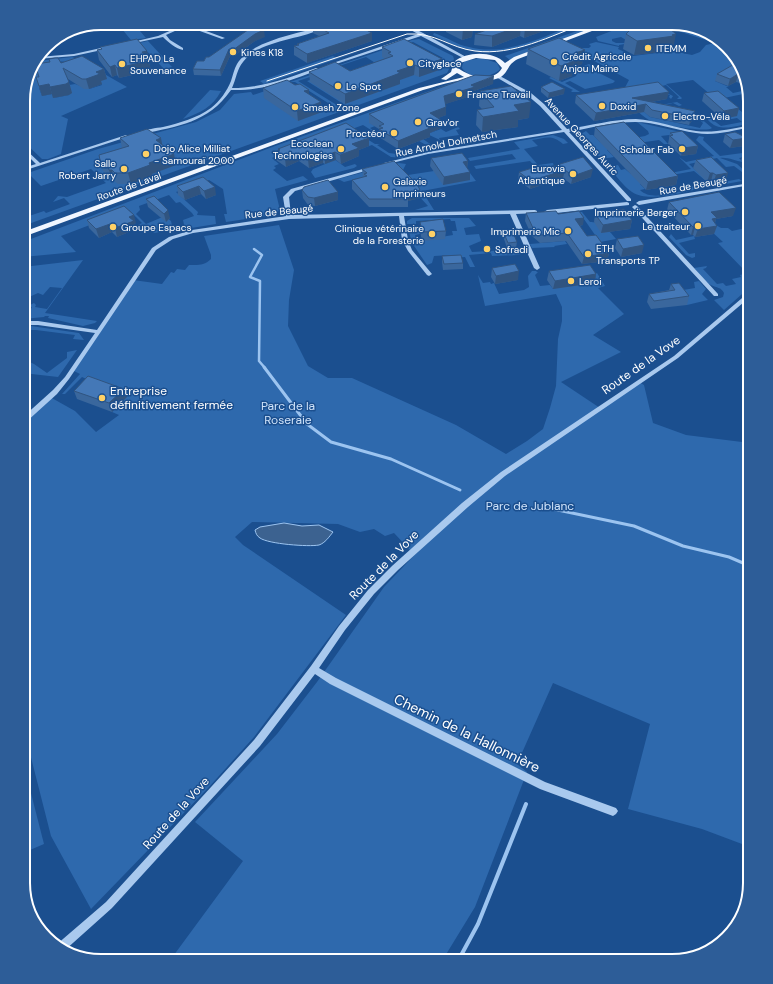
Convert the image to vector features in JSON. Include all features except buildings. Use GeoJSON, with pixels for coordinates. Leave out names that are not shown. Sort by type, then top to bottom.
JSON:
{"type":"FeatureCollection","features":[{"type":"Feature","properties":{"kind":"main road"},"geometry":{"type":"LineString","coordinates":[[491,58],[506,56],[578,30]]}},
{"type":"Feature","properties":{"kind":"main road"},"geometry":{"type":"LineString","coordinates":[[497,76],[504,71],[505,66],[510,61],[516,58],[591,30]]}},
{"type":"Feature","properties":{"kind":"main road"},"geometry":{"type":"LineString","coordinates":[[466,58],[477,56],[491,58],[499,61],[505,66]]}},
{"type":"Feature","properties":{"kind":"main road","name":"Route de Laval"},"geometry":{"type":"LineString","coordinates":[[30,232],[421,89],[454,73],[457,62],[466,58]]}},
{"type":"Feature","properties":{"kind":"main road"},"geometry":{"type":"LineString","coordinates":[[456,69],[461,74],[472,78]]}},
{"type":"Feature","properties":{"kind":"main road","name":"Route de Laval"},"geometry":{"type":"LineString","coordinates":[[421,89],[458,79],[483,79],[497,76]]}},
{"type":"Feature","properties":{"kind":"street"},"geometry":{"type":"LineString","coordinates":[[121,45],[164,35],[176,30]]}},
{"type":"Feature","properties":{"kind":"street"},"geometry":{"type":"LineString","coordinates":[[198,30],[223,38]]}},
{"type":"Feature","properties":{"kind":"street"},"geometry":{"type":"LineString","coordinates":[[30,168],[96,146],[197,118],[214,108],[230,89],[237,68],[248,54],[266,45],[314,30]]}},
{"type":"Feature","properties":{"kind":"street"},"geometry":{"type":"LineString","coordinates":[[414,30],[466,58]]}},
{"type":"Feature","properties":{"kind":"street"},"geometry":{"type":"LineString","coordinates":[[326,66],[422,34]]}},
{"type":"Feature","properties":{"kind":"street"},"geometry":{"type":"LineString","coordinates":[[164,35],[182,49]]}},
{"type":"Feature","properties":{"kind":"street"},"geometry":{"type":"LineString","coordinates":[[45,57],[74,55],[113,46]]}},
{"type":"Feature","properties":{"kind":"street"},"geometry":{"type":"LineString","coordinates":[[230,89],[262,88],[321,68]]}},
{"type":"Feature","properties":{"kind":"street","name":"Avenue Georges Auric"},"geometry":{"type":"LineString","coordinates":[[497,76],[536,100],[628,202]]}},
{"type":"Feature","properties":{"kind":"street","name":"Rue Arnold Dolmetsch"},"geometry":{"type":"LineString","coordinates":[[381,165],[428,153],[634,120],[650,121],[707,133],[743,127]]}},
{"type":"Feature","properties":{"kind":"street"},"geometry":{"type":"LineString","coordinates":[[30,155],[40,165]]}},
{"type":"Feature","properties":{"kind":"street"},"geometry":{"type":"LineString","coordinates":[[289,217],[286,196],[294,190],[374,167]]}},
{"type":"Feature","properties":{"kind":"street","name":"Rue de Beaugé"},"geometry":{"type":"LineString","coordinates":[[637,205],[743,185]]}},
{"type":"Feature","properties":{"kind":"street"},"geometry":{"type":"LineString","coordinates":[[628,202],[637,205],[716,295]]}},
{"type":"Feature","properties":{"kind":"street","name":"Rue de Beaugé"},"geometry":{"type":"LineString","coordinates":[[30,414],[63,383],[154,249],[165,241],[180,234],[289,217],[401,214],[513,214],[628,202]]}},
{"type":"Feature","properties":{"kind":"street"},"geometry":{"type":"LineString","coordinates":[[401,214],[405,240],[410,250],[429,274]]}},
{"type":"Feature","properties":{"kind":"street"},"geometry":{"type":"LineString","coordinates":[[513,214],[536,268]]}},
{"type":"Feature","properties":{"kind":"street","name":"Route de la Vove"},"geometry":{"type":"LineString","coordinates":[[65,943],[109,905],[257,743],[314,669],[342,628],[370,592],[465,505],[503,474],[676,357],[743,300]]}},
{"type":"Feature","properties":{"kind":"street"},"geometry":{"type":"LineString","coordinates":[[30,323],[99,332]]}},
{"type":"Feature","properties":{"kind":"street","name":"Chemin de la Hallonnière"},"geometry":{"type":"LineString","coordinates":[[314,669],[333,681],[543,786],[613,810]]}},
{"type":"Feature","properties":{"kind":"green space"},"geometry":{"type":"Polygon","coordinates":[[[123,30],[139,30],[146,38],[131,40],[123,30]]]}},
{"type":"Feature","properties":{"kind":"green space"},"geometry":{"type":"Polygon","coordinates":[[[562,30],[567,30],[526,45],[495,52],[480,52],[464,49],[433,35],[434,33],[465,46],[483,49],[511,47],[539,39],[562,30]]]}},
{"type":"Feature","properties":{"kind":"green space"},"geometry":{"type":"Polygon","coordinates":[[[580,30],[589,30],[510,60],[505,56],[580,30]]]}},
{"type":"Feature","properties":{"kind":"green space"},"geometry":{"type":"Polygon","coordinates":[[[614,30],[659,30],[664,32],[626,40],[621,37],[612,39],[612,41],[616,43],[630,43],[619,46],[598,41],[596,37],[614,30]]]}},
{"type":"Feature","properties":{"kind":"green space"},"geometry":{"type":"Polygon","coordinates":[[[675,30],[690,32],[699,35],[708,41],[675,30]]]}},
{"type":"Feature","properties":{"kind":"green space"},"geometry":{"type":"Polygon","coordinates":[[[419,39],[453,56],[454,59],[447,73],[30,223],[30,216],[44,211],[46,213],[70,204],[64,198],[53,202],[58,196],[67,197],[106,183],[91,169],[41,186],[30,175],[30,172],[98,149],[196,122],[220,110],[234,94],[251,92],[253,95],[286,84],[326,113],[336,108],[295,82],[290,82],[412,40],[419,39]],[[413,42],[402,46],[432,62],[443,58],[413,42]],[[366,57],[336,67],[353,79],[383,68],[366,57]],[[313,76],[298,81],[340,107],[345,105],[307,81],[316,78],[313,76]]]}},
{"type":"Feature","properties":{"kind":"green space"},"geometry":{"type":"Polygon","coordinates":[[[148,41],[172,67],[165,70],[139,43],[148,41]]]}},
{"type":"Feature","properties":{"kind":"green space"},"geometry":{"type":"Polygon","coordinates":[[[596,42],[619,47],[618,49],[633,56],[673,51],[692,55],[700,52],[706,45],[713,44],[715,45],[728,58],[736,69],[715,81],[729,87],[726,87],[733,93],[742,91],[742,94],[724,98],[743,112],[743,125],[728,128],[712,124],[708,120],[709,117],[721,126],[742,122],[737,118],[721,121],[716,120],[732,117],[734,114],[693,80],[666,84],[682,98],[681,99],[677,99],[679,97],[666,85],[654,88],[673,96],[671,99],[669,97],[670,95],[665,94],[626,95],[655,106],[677,102],[682,105],[679,106],[673,103],[643,111],[650,117],[700,128],[703,123],[689,111],[691,110],[712,128],[692,129],[671,126],[649,120],[638,112],[621,95],[629,80],[574,50],[574,48],[589,48],[591,46],[589,44],[596,42]]]}},
{"type":"Feature","properties":{"kind":"green space"},"geometry":{"type":"Polygon","coordinates":[[[357,52],[264,84],[260,81],[333,56],[337,58],[357,52]]]}},
{"type":"Feature","properties":{"kind":"green space"},"geometry":{"type":"Polygon","coordinates":[[[72,57],[78,59],[69,62],[55,61],[38,69],[43,60],[72,57]]]}},
{"type":"Feature","properties":{"kind":"green space"},"geometry":{"type":"Polygon","coordinates":[[[482,58],[497,63],[500,69],[491,75],[479,76],[468,73],[461,66],[465,61],[482,58]]]}},
{"type":"Feature","properties":{"kind":"green space"},"geometry":{"type":"Polygon","coordinates":[[[589,64],[602,71],[599,73],[615,81],[613,83],[585,89],[570,81],[565,83],[580,92],[572,92],[571,91],[573,90],[549,78],[551,77],[562,82],[576,76],[578,68],[589,64]]]}},
{"type":"Feature","properties":{"kind":"green space"},"geometry":{"type":"Polygon","coordinates":[[[94,68],[127,87],[61,116],[68,119],[61,154],[48,159],[42,159],[30,148],[30,97],[32,83],[36,72],[41,83],[39,88],[42,96],[52,94],[54,98],[69,95],[69,85],[75,84],[89,89],[102,85],[94,68]]]}},
{"type":"Feature","properties":{"kind":"green space"},"geometry":{"type":"Polygon","coordinates":[[[460,80],[465,81],[450,91],[420,137],[436,148],[421,151],[419,149],[426,145],[412,137],[370,123],[375,126],[370,128],[373,130],[368,132],[371,130],[363,125],[352,129],[365,138],[370,137],[367,139],[375,144],[380,144],[377,145],[389,153],[404,155],[403,158],[391,157],[372,145],[369,146],[345,130],[334,159],[345,167],[355,164],[357,166],[354,168],[315,178],[311,172],[313,169],[330,162],[305,145],[272,158],[279,164],[274,166],[276,168],[273,170],[287,181],[303,176],[308,180],[275,189],[280,210],[273,215],[226,222],[224,214],[227,214],[223,189],[209,180],[176,192],[198,212],[197,215],[215,216],[216,224],[185,229],[183,220],[194,216],[180,202],[176,203],[169,195],[139,206],[140,210],[136,214],[146,224],[165,216],[171,221],[173,230],[154,233],[147,227],[142,228],[138,225],[142,223],[129,210],[61,236],[76,252],[30,256],[30,239],[275,146],[460,80]]]}},
{"type":"Feature","properties":{"kind":"green space"},"geometry":{"type":"Polygon","coordinates":[[[210,90],[221,91],[218,97],[205,109],[183,119],[210,90]]]}},
{"type":"Feature","properties":{"kind":"green space"},"geometry":{"type":"Polygon","coordinates":[[[637,122],[685,133],[661,136],[668,144],[664,144],[659,140],[611,147],[607,150],[614,157],[608,158],[602,158],[595,154],[580,139],[581,134],[586,131],[600,142],[607,143],[649,134],[648,131],[637,122]]]}},
{"type":"Feature","properties":{"kind":"green space"},"geometry":{"type":"Polygon","coordinates":[[[458,127],[460,129],[456,130],[459,135],[439,138],[440,140],[427,134],[441,129],[446,132],[458,127]]]}},
{"type":"Feature","properties":{"kind":"green space"},"geometry":{"type":"Polygon","coordinates":[[[553,135],[564,139],[568,143],[563,144],[552,138],[545,138],[532,140],[538,146],[524,149],[538,165],[553,163],[554,167],[539,171],[530,161],[476,169],[474,166],[516,159],[512,154],[470,161],[468,158],[520,149],[514,142],[553,135]]]}},
{"type":"Feature","properties":{"kind":"green space"},"geometry":{"type":"Polygon","coordinates":[[[699,136],[704,137],[703,140],[720,156],[743,153],[743,157],[739,158],[743,162],[720,158],[737,164],[743,169],[743,173],[734,166],[726,167],[717,158],[689,164],[707,181],[711,181],[713,184],[739,179],[742,181],[709,187],[704,182],[706,181],[694,171],[644,180],[640,184],[645,189],[640,190],[656,196],[686,190],[684,188],[694,186],[702,188],[666,196],[647,197],[629,190],[608,167],[618,165],[621,170],[625,169],[631,174],[665,174],[691,169],[679,157],[686,162],[714,156],[696,140],[699,136]]]}},
{"type":"Feature","properties":{"kind":"green space"},"geometry":{"type":"Polygon","coordinates":[[[399,163],[406,164],[403,170],[408,175],[434,171],[467,169],[476,181],[422,191],[434,210],[415,210],[428,206],[394,169],[344,182],[338,179],[399,163]]]}},
{"type":"Feature","properties":{"kind":"green space"},"geometry":{"type":"Polygon","coordinates":[[[579,212],[582,212],[590,222],[598,223],[605,228],[616,239],[600,242],[579,212]]]}},
{"type":"Feature","properties":{"kind":"green space"},"geometry":{"type":"Polygon","coordinates":[[[412,218],[469,218],[476,226],[464,228],[466,235],[479,234],[481,241],[469,246],[472,252],[507,250],[508,252],[523,251],[523,253],[518,255],[492,256],[491,253],[469,255],[475,267],[470,267],[465,257],[452,258],[451,255],[434,256],[432,263],[427,265],[412,243],[408,228],[419,228],[420,234],[415,235],[417,241],[453,235],[452,231],[457,231],[455,221],[451,221],[450,219],[416,221],[416,224],[407,224],[407,221],[412,218]]]}},
{"type":"Feature","properties":{"kind":"green space"},"geometry":{"type":"Polygon","coordinates":[[[714,224],[721,228],[728,228],[732,231],[743,229],[743,269],[718,243],[723,242],[711,231],[714,224]]]}},
{"type":"Feature","properties":{"kind":"green space"},"geometry":{"type":"Polygon","coordinates":[[[279,225],[294,270],[289,300],[288,326],[308,366],[328,378],[352,378],[456,425],[506,454],[543,429],[556,386],[558,339],[562,321],[562,307],[556,294],[485,306],[478,275],[483,283],[494,283],[499,294],[524,290],[529,287],[528,276],[532,271],[538,272],[535,275],[540,286],[550,285],[553,289],[597,273],[605,286],[598,288],[624,314],[593,335],[621,352],[561,382],[600,408],[639,382],[644,385],[653,423],[686,435],[743,442],[743,844],[702,829],[628,809],[650,724],[553,683],[517,764],[527,772],[475,907],[446,954],[175,954],[243,861],[195,822],[277,734],[317,682],[384,587],[444,524],[410,550],[394,533],[385,536],[374,529],[360,532],[338,524],[252,522],[235,537],[243,545],[346,615],[254,737],[209,787],[91,909],[51,836],[30,754],[30,415],[50,397],[75,411],[96,432],[119,415],[112,412],[126,397],[82,377],[65,394],[62,394],[80,374],[72,370],[133,280],[162,284],[171,272],[174,273],[177,269],[185,270],[189,265],[201,265],[211,259],[204,236],[279,225]]]}},
{"type":"Feature","properties":{"kind":"green space"},"geometry":{"type":"Polygon","coordinates":[[[671,234],[676,240],[694,236],[695,239],[679,243],[689,254],[695,253],[695,257],[692,258],[686,255],[669,237],[671,234]]]}},
{"type":"Feature","properties":{"kind":"green space"},"geometry":{"type":"Polygon","coordinates":[[[565,241],[567,244],[554,246],[555,247],[532,248],[530,244],[565,241]]]}},
{"type":"Feature","properties":{"kind":"green space"},"geometry":{"type":"Polygon","coordinates":[[[83,260],[45,313],[97,321],[95,323],[83,326],[48,318],[49,316],[30,318],[30,309],[32,308],[30,305],[34,303],[36,305],[35,307],[47,309],[62,288],[50,287],[43,295],[38,293],[30,297],[30,266],[83,260]]]}},
{"type":"Feature","properties":{"kind":"green space"},"geometry":{"type":"Polygon","coordinates":[[[707,266],[703,269],[717,284],[723,283],[726,286],[736,284],[732,279],[741,277],[740,275],[743,274],[743,293],[724,310],[714,300],[723,297],[723,291],[707,282],[694,268],[707,266]]]}},
{"type":"Feature","properties":{"kind":"green space"},"geometry":{"type":"Polygon","coordinates":[[[699,281],[706,289],[702,294],[708,300],[687,305],[677,291],[695,288],[694,282],[699,281]]]}},
{"type":"Feature","properties":{"kind":"green space"},"geometry":{"type":"Polygon","coordinates":[[[30,326],[79,333],[84,340],[73,339],[75,335],[30,330],[30,326]]]}},
{"type":"Feature","properties":{"kind":"green space"},"geometry":{"type":"Polygon","coordinates":[[[77,350],[58,377],[30,374],[30,362],[47,373],[67,358],[67,352],[77,350]]]}},
{"type":"Feature","properties":{"kind":"green space"},"geometry":{"type":"Polygon","coordinates":[[[30,789],[44,844],[30,850],[30,789]]]}},
{"type":"Feature","properties":{"kind":"shaded area"},"geometry":{"type":"Polygon","coordinates":[[[284,523],[302,526],[319,525],[333,532],[327,540],[321,544],[307,546],[271,542],[260,538],[256,534],[255,530],[260,527],[284,523]]]}},
{"type":"Feature","properties":{"kind":"waterway"},"geometry":{"type":"LineString","coordinates":[[254,249],[262,255],[250,277],[260,281],[259,361],[265,368]]}},
{"type":"Feature","properties":{"kind":"waterway"},"geometry":{"type":"LineString","coordinates":[[264,367],[307,424],[331,442],[391,459],[460,490]]}},
{"type":"Feature","properties":{"kind":"waterway"},"geometry":{"type":"LineString","coordinates":[[553,509],[634,526],[683,546],[729,557],[743,563]]}},
{"type":"Feature","properties":{"kind":"waterway"},"geometry":{"type":"LineString","coordinates":[[462,954],[478,924],[526,804]]}},
{"type":"Feature","properties":{"kind":"tram line"},"geometry":{"type":"LineString","coordinates":[[267,81],[407,34],[426,35],[458,47],[475,51],[489,52],[518,48],[568,30]]}},
{"type":"Feature","properties":{"kind":"place","name":"ITEMM"},"geometry":{"type":"Point","coordinates":[648,48]}},
{"type":"Feature","properties":{"kind":"place","name":"Kines K18"},"geometry":{"type":"Point","coordinates":[233,52]}},
{"type":"Feature","properties":{"kind":"place","name":"Crédit Agricole Anjou Maine"},"geometry":{"type":"Point","coordinates":[554,62]}},
{"type":"Feature","properties":{"kind":"place","name":"Cityglace"},"geometry":{"type":"Point","coordinates":[410,63]}},
{"type":"Feature","properties":{"kind":"place","name":"EHPAD La Souvenance"},"geometry":{"type":"Point","coordinates":[122,64]}},
{"type":"Feature","properties":{"kind":"place","name":"Le Spot"},"geometry":{"type":"Point","coordinates":[338,86]}},
{"type":"Feature","properties":{"kind":"place","name":"France Travail"},"geometry":{"type":"Point","coordinates":[459,94]}},
{"type":"Feature","properties":{"kind":"place","name":"Doxid"},"geometry":{"type":"Point","coordinates":[602,106]}},
{"type":"Feature","properties":{"kind":"place","name":"Smash Zone"},"geometry":{"type":"Point","coordinates":[295,107]}},
{"type":"Feature","properties":{"kind":"place","name":"Electro-Véla"},"geometry":{"type":"Point","coordinates":[665,116]}},
{"type":"Feature","properties":{"kind":"place","name":"Grav'or"},"geometry":{"type":"Point","coordinates":[418,122]}},
{"type":"Feature","properties":{"kind":"place","name":"Proctéor"},"geometry":{"type":"Point","coordinates":[394,133]}},
{"type":"Feature","properties":{"kind":"place","name":"Ecoclean Technologies"},"geometry":{"type":"Point","coordinates":[341,149]}},
{"type":"Feature","properties":{"kind":"place","name":"Scholar Fab"},"geometry":{"type":"Point","coordinates":[682,149]}},
{"type":"Feature","properties":{"kind":"place","name":"Dojo Alice Milliat - Samouraï 2000"},"geometry":{"type":"Point","coordinates":[146,154]}},
{"type":"Feature","properties":{"kind":"place","name":"Salle Robert Jarry"},"geometry":{"type":"Point","coordinates":[124,169]}},
{"type":"Feature","properties":{"kind":"place","name":"Eurovia Atlantique"},"geometry":{"type":"Point","coordinates":[573,174]}},
{"type":"Feature","properties":{"kind":"place","name":"Galaxie Imprimeurs"},"geometry":{"type":"Point","coordinates":[385,187]}},
{"type":"Feature","properties":{"kind":"place","name":"Imprimerie Berger"},"geometry":{"type":"Point","coordinates":[685,212]}},
{"type":"Feature","properties":{"kind":"place","name":"Le traiteur"},"geometry":{"type":"Point","coordinates":[698,226]}},
{"type":"Feature","properties":{"kind":"place","name":"Groupe Espacs"},"geometry":{"type":"Point","coordinates":[113,227]}},
{"type":"Feature","properties":{"kind":"place","name":"Imprimerie Mic"},"geometry":{"type":"Point","coordinates":[568,231]}},
{"type":"Feature","properties":{"kind":"place","name":"Clinique vétérinaire de la Foresterie"},"geometry":{"type":"Point","coordinates":[432,234]}},
{"type":"Feature","properties":{"kind":"place","name":"Sofradi"},"geometry":{"type":"Point","coordinates":[487,249]}},
{"type":"Feature","properties":{"kind":"place","name":"ETH Transports TP"},"geometry":{"type":"Point","coordinates":[588,254]}},
{"type":"Feature","properties":{"kind":"place","name":"Leroi"},"geometry":{"type":"Point","coordinates":[571,281]}},
{"type":"Feature","properties":{"kind":"place","name":"Entreprise définitivement fermée"},"geometry":{"type":"Point","coordinates":[102,398]}},
{"type":"Feature","properties":{"kind":"park label","name":"Parc de la Roseraie"},"geometry":{"type":"Point","coordinates":[288,413]}},
{"type":"Feature","properties":{"kind":"park label","name":"Parc de Jublanc"},"geometry":{"type":"Point","coordinates":[530,506]}}]}
